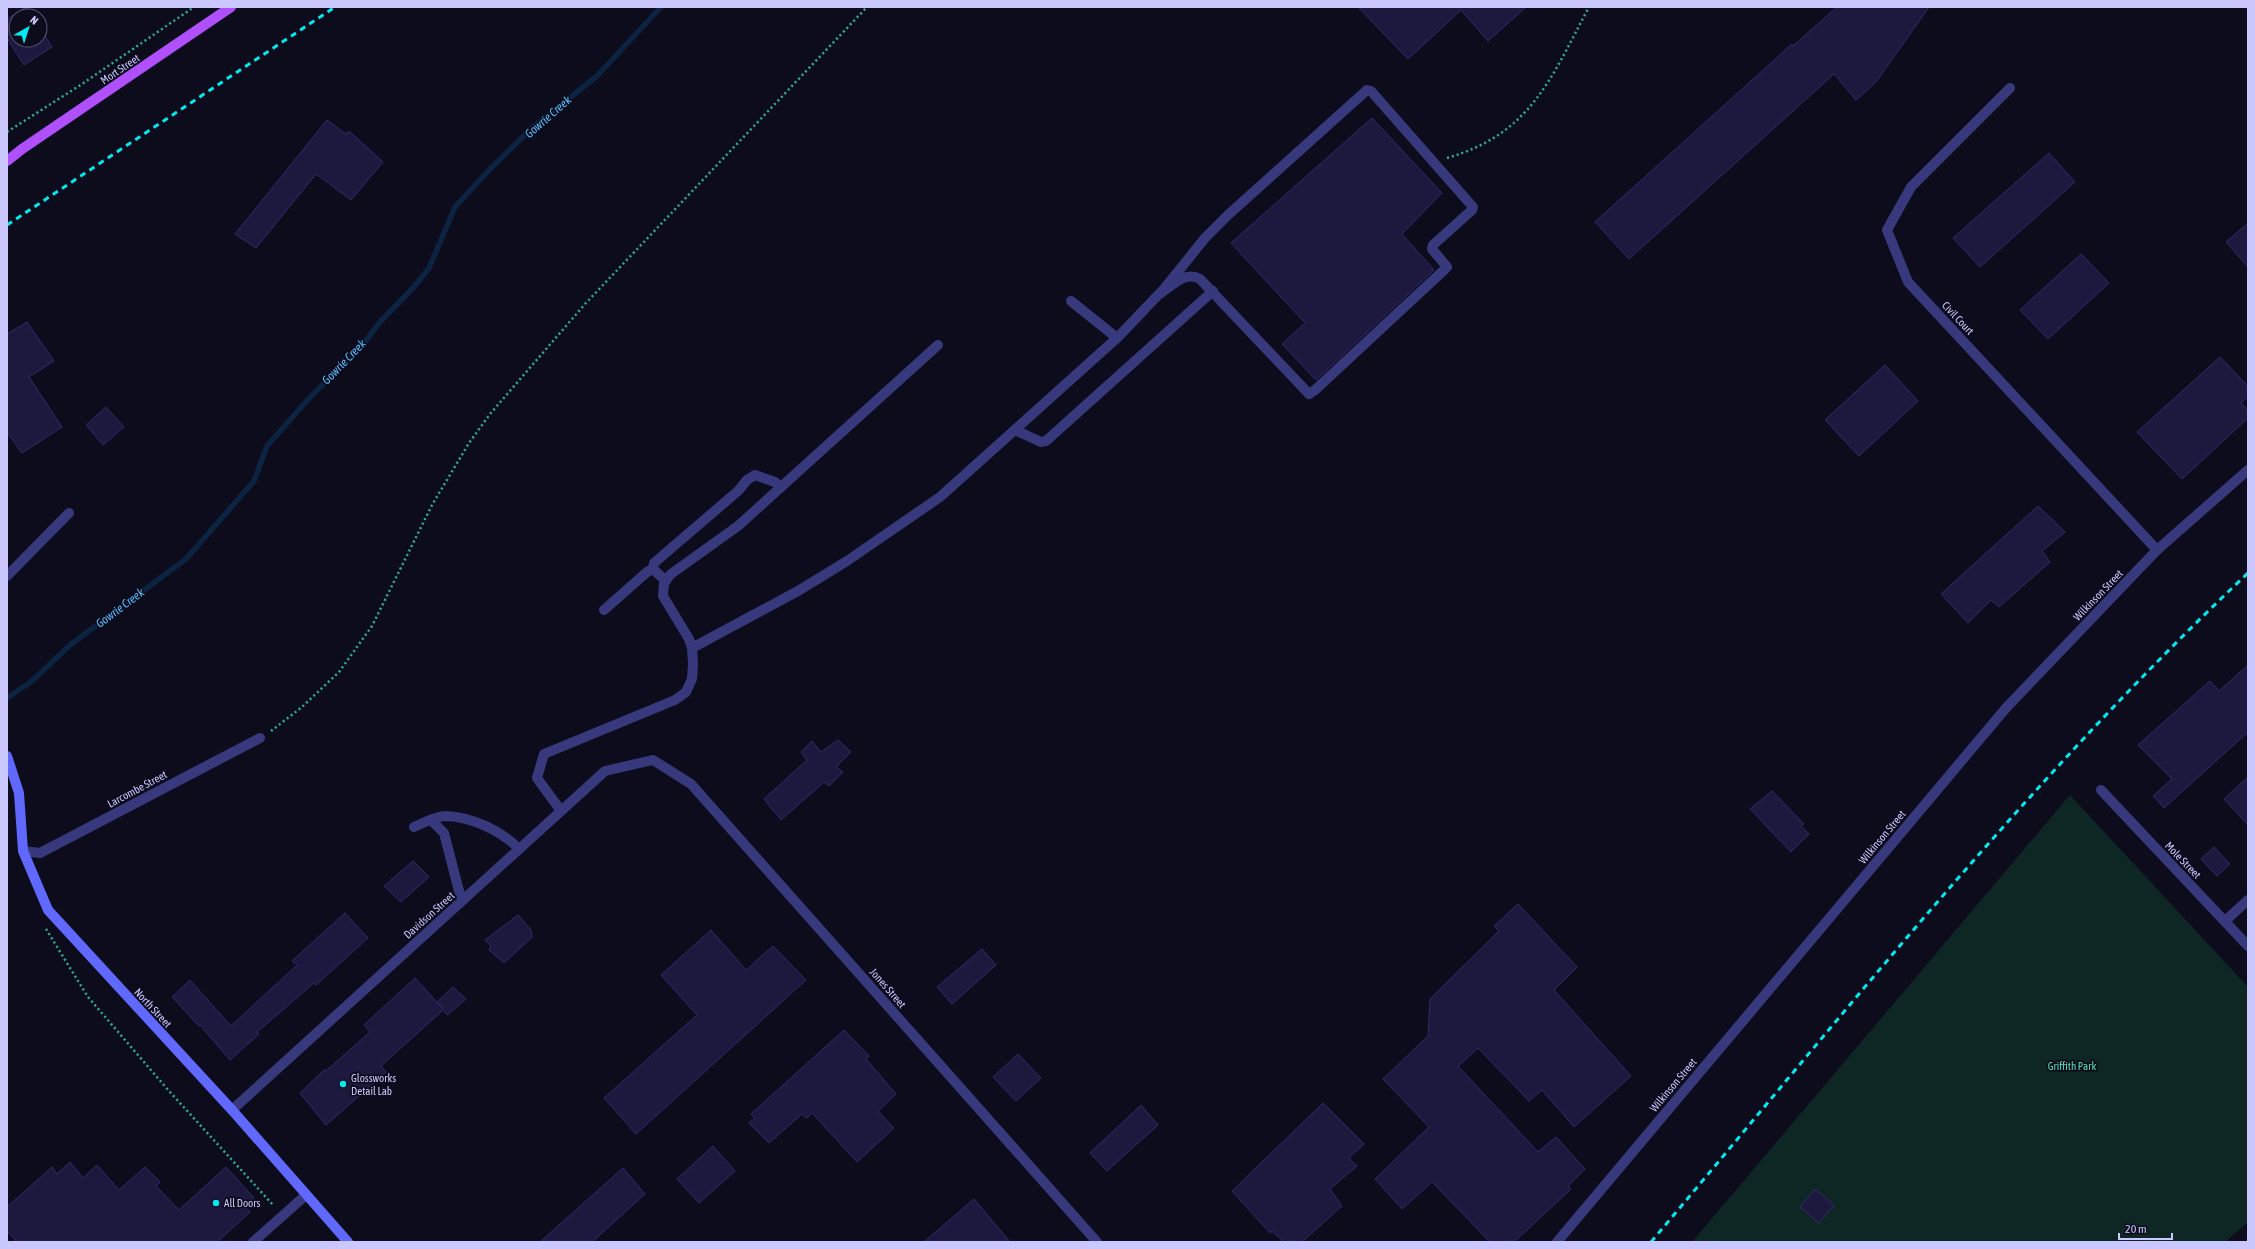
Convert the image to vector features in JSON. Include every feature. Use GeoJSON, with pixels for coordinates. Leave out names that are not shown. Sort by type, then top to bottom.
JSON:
{"type":"FeatureCollection","features":[{"type":"Feature","properties":{"kind":"main road","name":"Mort Street"},"geometry":{"type":"LineString","coordinates":[[7,161],[22,149],[231,7]]}},
{"type":"Feature","properties":{"kind":"main road","name":"Mort Street"},"geometry":{"type":"LineString","coordinates":[[7,155],[22,149]]}},
{"type":"Feature","properties":{"kind":"street","name":"Civil Court"},"geometry":{"type":"LineString","coordinates":[[2010,88],[1911,187],[1887,230],[1908,282],[2157,550]]}},
{"type":"Feature","properties":{"kind":"street"},"geometry":{"type":"LineString","coordinates":[[692,648],[798,591],[879,541],[940,497],[1117,338],[1158,295],[1205,238],[1228,215],[1367,90],[1370,91],[1473,207],[1472,210],[1433,245],[1432,249],[1447,267],[1309,394],[1213,291],[1194,275],[1188,275],[1158,295]]}},
{"type":"Feature","properties":{"kind":"street"},"geometry":{"type":"LineString","coordinates":[[1015,430],[1041,442],[1046,441],[1213,291]]}},
{"type":"Feature","properties":{"kind":"street"},"geometry":{"type":"LineString","coordinates":[[1071,301],[1117,338]]}},
{"type":"Feature","properties":{"kind":"street"},"geometry":{"type":"LineString","coordinates":[[561,811],[537,778],[544,754],[675,700],[686,692],[692,679],[692,648],[689,639],[663,596],[662,590],[666,580],[671,574],[738,526],[938,345]]}},
{"type":"Feature","properties":{"kind":"street","name":"Wilkinson Street"},"geometry":{"type":"LineString","coordinates":[[1557,1242],[2006,708],[2157,550],[2248,470]]}},
{"type":"Feature","properties":{"kind":"street"},"geometry":{"type":"LineString","coordinates":[[653,569],[654,563],[660,557],[755,475],[775,482],[781,487]]}},
{"type":"Feature","properties":{"kind":"street"},"geometry":{"type":"LineString","coordinates":[[7,576],[69,513]]}},
{"type":"Feature","properties":{"kind":"street"},"geometry":{"type":"LineString","coordinates":[[653,569],[666,580]]}},
{"type":"Feature","properties":{"kind":"street"},"geometry":{"type":"LineString","coordinates":[[604,610],[647,572],[653,569]]}},
{"type":"Feature","properties":{"kind":"street","name":"Larcombe Street"},"geometry":{"type":"LineString","coordinates":[[23,851],[40,853],[260,738]]}},
{"type":"Feature","properties":{"kind":"street","name":"North Street"},"geometry":{"type":"LineString","coordinates":[[7,756],[19,793],[23,851],[48,910],[232,1110],[348,1242]]}},
{"type":"Feature","properties":{"kind":"street","name":"Davidson Street"},"geometry":{"type":"LineString","coordinates":[[232,1110],[605,770],[653,760]]}},
{"type":"Feature","properties":{"kind":"street","name":"Jones Street"},"geometry":{"type":"LineString","coordinates":[[653,760],[692,784],[1093,1241]]}},
{"type":"Feature","properties":{"kind":"street","name":"Mole Street"},"geometry":{"type":"LineString","coordinates":[[2101,790],[2248,946]]}},
{"type":"Feature","properties":{"kind":"street"},"geometry":{"type":"LineString","coordinates":[[414,827],[445,816],[467,819],[493,830],[513,842],[519,849]]}},
{"type":"Feature","properties":{"kind":"street"},"geometry":{"type":"LineString","coordinates":[[431,820],[444,833],[458,891],[463,900]]}},
{"type":"Feature","properties":{"kind":"street"},"geometry":{"type":"LineString","coordinates":[[2225,921],[2248,900]]}},
{"type":"Feature","properties":{"kind":"street"},"geometry":{"type":"LineString","coordinates":[[253,1242],[306,1195]]}},
{"type":"Feature","properties":{"kind":"path"},"geometry":{"type":"LineString","coordinates":[[7,132],[82,84],[194,7]]}},
{"type":"Feature","properties":{"kind":"path"},"geometry":{"type":"LineString","coordinates":[[260,738],[302,708],[339,672],[372,626],[432,505],[469,443],[490,414],[585,304],[867,7]]}},
{"type":"Feature","properties":{"kind":"path"},"geometry":{"type":"LineString","coordinates":[[1432,160],[1480,146],[1507,129],[1529,110],[1545,87],[1589,7]]}},
{"type":"Feature","properties":{"kind":"path"},"geometry":{"type":"LineString","coordinates":[[44,926],[88,997],[169,1091],[282,1216]]}},
{"type":"Feature","properties":{"kind":"green space","name":"Griffith Park"},"geometry":{"type":"Polygon","coordinates":[[[2070,795],[2248,987],[2248,1222],[2225,1242],[1692,1242],[2070,795]]]}},
{"type":"Feature","properties":{"kind":"building"},"geometry":{"type":"Polygon","coordinates":[[[1358,7],[1526,7],[1488,41],[1461,10],[1408,59],[1358,7]]]}},
{"type":"Feature","properties":{"kind":"building"},"geometry":{"type":"Polygon","coordinates":[[[1837,7],[1929,7],[1876,82],[1856,100],[1834,74],[1629,259],[1595,222],[1792,44],[1793,46],[1837,7]]]}},
{"type":"Feature","properties":{"kind":"building"},"geometry":{"type":"Polygon","coordinates":[[[8,18],[8,40],[7,38],[8,18]]]}},
{"type":"Feature","properties":{"kind":"building"},"geometry":{"type":"Polygon","coordinates":[[[48,41],[52,47],[24,65],[13,48],[48,48],[48,41]]]}},
{"type":"Feature","properties":{"kind":"building"},"geometry":{"type":"Polygon","coordinates":[[[1372,118],[1442,193],[1402,234],[1434,270],[1316,380],[1282,344],[1305,323],[1231,243],[1372,118]]]}},
{"type":"Feature","properties":{"kind":"building"},"geometry":{"type":"Polygon","coordinates":[[[327,120],[346,134],[349,131],[383,162],[351,200],[316,174],[256,248],[235,234],[327,120]]]}},
{"type":"Feature","properties":{"kind":"building"},"geometry":{"type":"Polygon","coordinates":[[[2049,153],[2075,182],[1980,267],[1953,238],[2049,153]]]}},
{"type":"Feature","properties":{"kind":"building"},"geometry":{"type":"Polygon","coordinates":[[[2248,223],[2248,267],[2226,242],[2248,223]]]}},
{"type":"Feature","properties":{"kind":"building"},"geometry":{"type":"Polygon","coordinates":[[[2081,254],[2109,283],[2048,339],[2020,310],[2081,254]]]}},
{"type":"Feature","properties":{"kind":"building"},"geometry":{"type":"Polygon","coordinates":[[[27,322],[54,361],[29,377],[62,427],[22,453],[7,432],[7,334],[27,322]]]}},
{"type":"Feature","properties":{"kind":"building"},"geometry":{"type":"Polygon","coordinates":[[[2220,357],[2248,386],[2248,396],[2241,403],[2248,410],[2248,418],[2182,479],[2137,432],[2220,357]]]}},
{"type":"Feature","properties":{"kind":"building"},"geometry":{"type":"Polygon","coordinates":[[[1885,365],[1918,401],[1859,456],[1825,420],[1885,365]]]}},
{"type":"Feature","properties":{"kind":"building"},"geometry":{"type":"Polygon","coordinates":[[[106,407],[124,427],[103,445],[86,425],[106,407]]]}},
{"type":"Feature","properties":{"kind":"building"},"geometry":{"type":"Polygon","coordinates":[[[2038,506],[2065,532],[2042,551],[2050,562],[1999,607],[1991,600],[1968,623],[1941,594],[2038,506]]]}},
{"type":"Feature","properties":{"kind":"building"},"geometry":{"type":"Polygon","coordinates":[[[2248,665],[2248,732],[2164,808],[2153,796],[2172,779],[2138,745],[2210,681],[2219,691],[2248,665]]]}},
{"type":"Feature","properties":{"kind":"building"},"geometry":{"type":"Polygon","coordinates":[[[838,740],[851,752],[836,767],[843,772],[829,786],[824,782],[781,820],[764,799],[807,760],[801,752],[812,741],[821,752],[838,740]]]}},
{"type":"Feature","properties":{"kind":"building"},"geometry":{"type":"Polygon","coordinates":[[[2248,777],[2248,825],[2224,799],[2248,777]]]}},
{"type":"Feature","properties":{"kind":"building"},"geometry":{"type":"Polygon","coordinates":[[[1772,791],[1804,824],[1801,826],[1809,834],[1791,852],[1750,809],[1772,791]]]}},
{"type":"Feature","properties":{"kind":"building"},"geometry":{"type":"Polygon","coordinates":[[[2214,847],[2230,864],[2217,876],[2201,859],[2214,847]]]}},
{"type":"Feature","properties":{"kind":"building"},"geometry":{"type":"Polygon","coordinates":[[[413,861],[429,877],[401,902],[384,886],[413,861]]]}},
{"type":"Feature","properties":{"kind":"building"},"geometry":{"type":"Polygon","coordinates":[[[1518,904],[1577,967],[1554,990],[1631,1076],[1574,1127],[1542,1090],[1529,1101],[1478,1048],[1458,1066],[1538,1152],[1556,1137],[1585,1169],[1568,1186],[1571,1189],[1514,1242],[1490,1242],[1432,1182],[1402,1209],[1375,1179],[1429,1127],[1383,1079],[1428,1036],[1430,999],[1499,931],[1494,926],[1518,904]]]}},
{"type":"Feature","properties":{"kind":"building"},"geometry":{"type":"Polygon","coordinates":[[[345,913],[368,938],[316,985],[314,983],[257,1032],[259,1034],[230,1060],[200,1025],[199,1026],[172,997],[190,980],[231,1026],[297,965],[292,961],[345,913]]]}},
{"type":"Feature","properties":{"kind":"building"},"geometry":{"type":"Polygon","coordinates":[[[518,915],[531,930],[532,937],[504,963],[489,950],[491,946],[485,940],[518,915]]]}},
{"type":"Feature","properties":{"kind":"building"},"geometry":{"type":"Polygon","coordinates":[[[711,930],[746,970],[773,946],[806,980],[636,1134],[604,1098],[697,1015],[661,975],[711,930]]]}},
{"type":"Feature","properties":{"kind":"building"},"geometry":{"type":"Polygon","coordinates":[[[982,949],[996,965],[952,1004],[937,987],[982,949]]]}},
{"type":"Feature","properties":{"kind":"building"},"geometry":{"type":"Polygon","coordinates":[[[415,978],[443,1009],[437,1002],[453,987],[466,999],[447,1015],[443,1010],[381,1066],[386,1072],[326,1125],[300,1093],[324,1070],[326,1071],[370,1032],[364,1025],[415,978]]]}},
{"type":"Feature","properties":{"kind":"building"},"geometry":{"type":"Polygon","coordinates":[[[844,1030],[869,1056],[866,1059],[896,1094],[878,1111],[894,1128],[857,1162],[812,1113],[807,1118],[802,1114],[769,1143],[749,1123],[755,1118],[751,1114],[844,1030]]]}},
{"type":"Feature","properties":{"kind":"building"},"geometry":{"type":"Polygon","coordinates":[[[1018,1054],[1041,1078],[1016,1101],[993,1077],[1018,1054]]]}},
{"type":"Feature","properties":{"kind":"building"},"geometry":{"type":"Polygon","coordinates":[[[1323,1103],[1364,1144],[1349,1158],[1357,1166],[1330,1189],[1342,1206],[1302,1242],[1284,1242],[1272,1231],[1270,1233],[1232,1191],[1323,1103]]]}},
{"type":"Feature","properties":{"kind":"building"},"geometry":{"type":"Polygon","coordinates":[[[1141,1105],[1158,1125],[1107,1171],[1090,1153],[1141,1105]]]}},
{"type":"Feature","properties":{"kind":"building"},"geometry":{"type":"Polygon","coordinates":[[[713,1146],[735,1171],[699,1203],[677,1179],[713,1146]]]}},
{"type":"Feature","properties":{"kind":"building"},"geometry":{"type":"Polygon","coordinates":[[[70,1162],[83,1178],[97,1165],[119,1190],[145,1167],[160,1182],[156,1186],[179,1210],[226,1167],[254,1198],[245,1206],[250,1212],[217,1242],[17,1242],[7,1231],[7,1207],[52,1167],[57,1174],[70,1162]]]}},
{"type":"Feature","properties":{"kind":"building"},"geometry":{"type":"Polygon","coordinates":[[[623,1168],[645,1194],[592,1242],[540,1242],[623,1168]]]}},
{"type":"Feature","properties":{"kind":"building"},"geometry":{"type":"Polygon","coordinates":[[[1815,1189],[1834,1205],[1819,1223],[1800,1207],[1815,1189]]]}},
{"type":"Feature","properties":{"kind":"building"},"geometry":{"type":"Polygon","coordinates":[[[974,1199],[1010,1242],[924,1242],[974,1199]]]}},
{"type":"Feature","properties":{"kind":"waterway","name":"Gowrie Creek"},"geometry":{"type":"LineString","coordinates":[[7,698],[32,681],[70,645],[186,559],[254,481],[267,446],[311,396],[359,350],[379,323],[413,288],[429,268],[455,207],[490,169],[533,127],[597,76],[661,7]]}},
{"type":"Feature","properties":{"kind":"railway"},"geometry":{"type":"LineString","coordinates":[[7,225],[335,7]]}},
{"type":"Feature","properties":{"kind":"railway"},"geometry":{"type":"LineString","coordinates":[[1651,1242],[1867,984],[2014,815],[2090,732],[2168,651],[2248,573]]}},
{"type":"Feature","properties":{"kind":"place","name":"Glossworks Detail Lab"},"geometry":{"type":"Point","coordinates":[343,1084]}},
{"type":"Feature","properties":{"kind":"place","name":"All Doors"},"geometry":{"type":"Point","coordinates":[216,1203]}}]}
